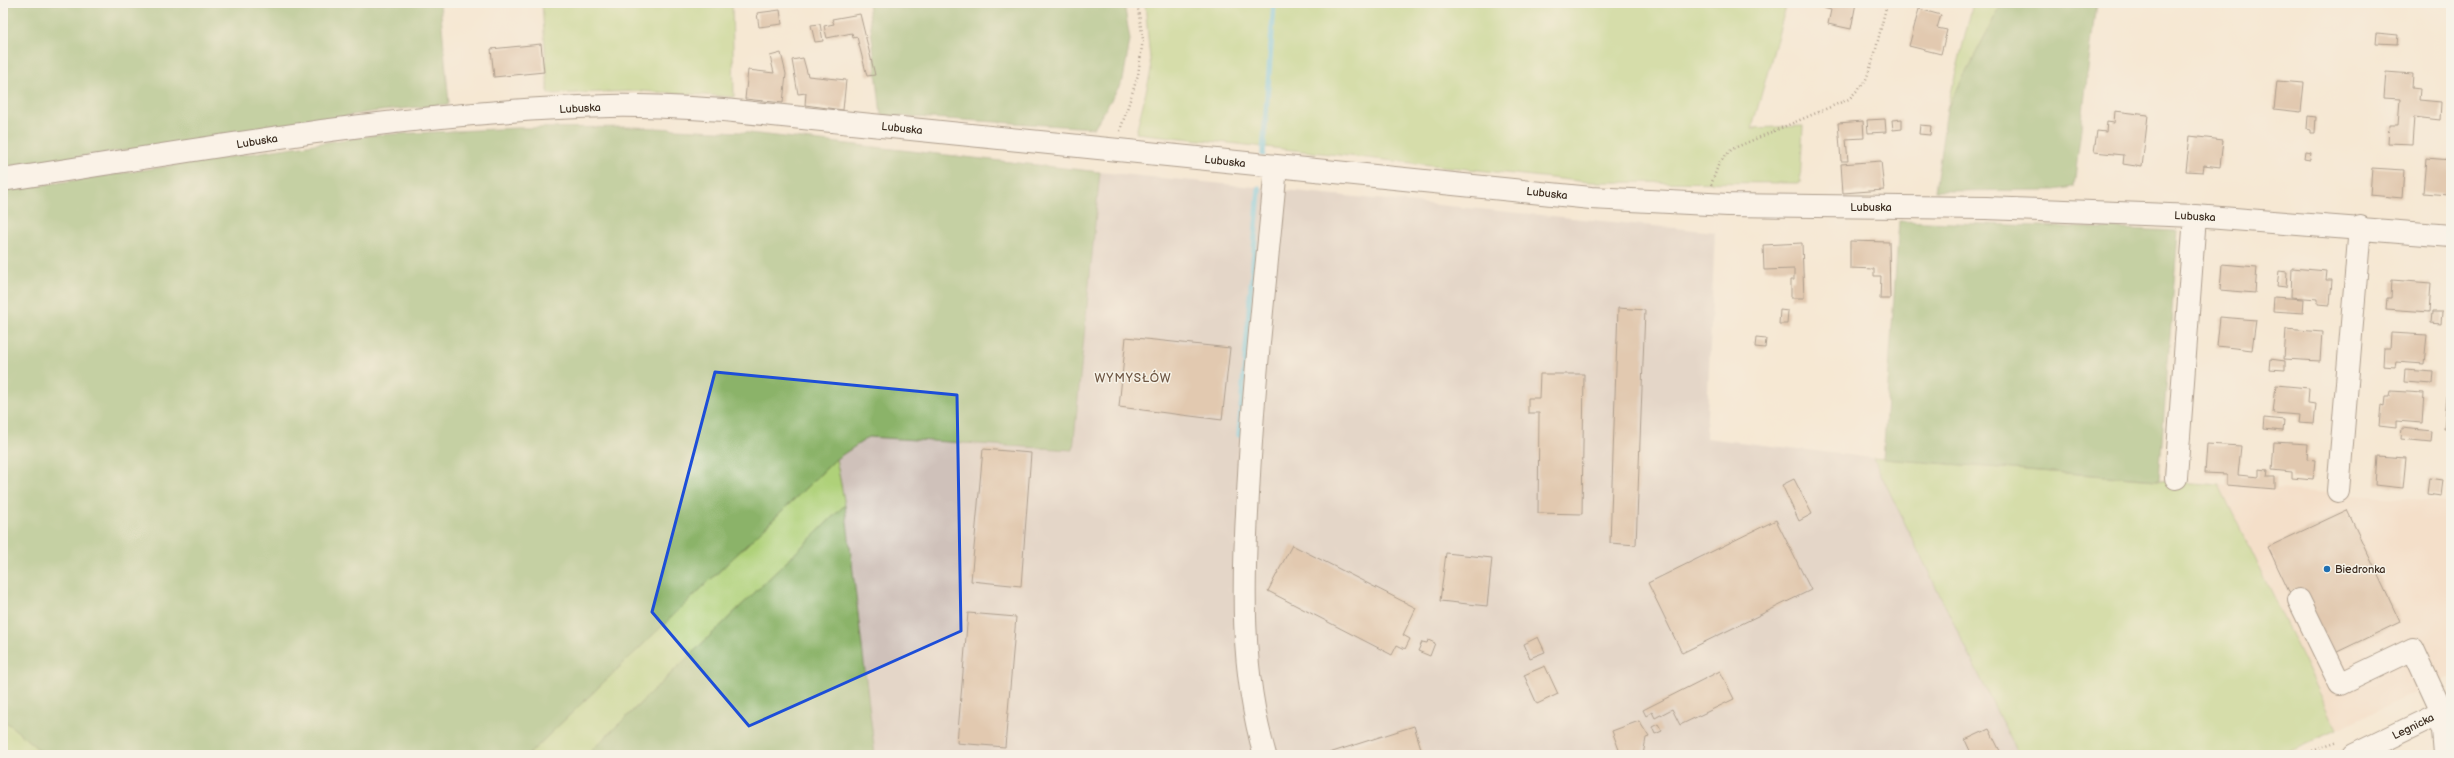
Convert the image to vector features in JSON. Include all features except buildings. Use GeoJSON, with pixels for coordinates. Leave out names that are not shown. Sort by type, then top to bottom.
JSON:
{"type":"FeatureCollection","features":[{"type":"Feature","properties":{"kind":"street","name":"Lubuska"},"geometry":{"type":"LineString","coordinates":[[3,180],[356,128],[490,114],[612,106],[724,110],[1591,198],[1703,204],[1986,208],[2195,216],[2360,227],[2451,236]]}},
{"type":"Feature","properties":{"kind":"street"},"geometry":{"type":"LineString","coordinates":[[1265,755],[1251,698],[1245,619],[1244,556],[1250,443],[1276,166]]}},
{"type":"Feature","properties":{"kind":"street"},"geometry":{"type":"LineString","coordinates":[[2176,478],[2195,216]]}},
{"type":"Feature","properties":{"kind":"street"},"geometry":{"type":"LineString","coordinates":[[2338,491],[2360,227]]}},
{"type":"Feature","properties":{"kind":"street"},"geometry":{"type":"LineString","coordinates":[[2299,600],[2340,684],[2414,649],[2443,712],[2443,731],[2446,755]]}},
{"type":"Feature","properties":{"kind":"street","name":"Legnicka"},"geometry":{"type":"LineString","coordinates":[[2354,755],[2443,712]]}},
{"type":"Feature","properties":{"kind":"path"},"geometry":{"type":"LineString","coordinates":[[1115,149],[1138,75],[1143,39],[1137,3]]}},
{"type":"Feature","properties":{"kind":"path"},"geometry":{"type":"LineString","coordinates":[[1703,204],[1718,163],[1732,149],[1849,99],[1865,82],[1874,57],[1887,3]]}},
{"type":"Feature","properties":{"kind":"path"},"geometry":{"type":"LineString","coordinates":[[2300,755],[2308,752]]}},
{"type":"Feature","properties":{"kind":"highlighted area"},"geometry":{"type":"Polygon","coordinates":[[[715,372],[957,395],[961,631],[749,726],[652,612],[715,372]]]}},
{"type":"Feature","properties":{"kind":"shaded area"},"geometry":{"type":"Polygon","coordinates":[[[1100,172],[1715,232],[1706,438],[1873,458],[2018,755],[875,755],[845,505],[836,459],[869,436],[1073,450],[1100,172]]]}},
{"type":"Feature","properties":{"kind":"shaded area"},"geometry":{"type":"Polygon","coordinates":[[[2219,485],[2451,502],[2451,677],[2337,729],[2219,485]]]}},
{"type":"Feature","properties":{"kind":"green space"},"geometry":{"type":"Polygon","coordinates":[[[3,3],[440,3],[449,104],[371,112],[221,137],[3,167],[3,3]]]}},
{"type":"Feature","properties":{"kind":"green space"},"geometry":{"type":"Polygon","coordinates":[[[542,3],[732,3],[734,97],[639,91],[548,94],[542,3]]]}},
{"type":"Feature","properties":{"kind":"green space"},"geometry":{"type":"Polygon","coordinates":[[[868,3],[1124,3],[1130,40],[1123,80],[1094,128],[881,115],[868,3]]]}},
{"type":"Feature","properties":{"kind":"green space"},"geometry":{"type":"Polygon","coordinates":[[[1145,3],[1787,3],[1752,128],[1803,126],[1800,183],[1588,182],[1136,133],[1151,71],[1145,3]]]}},
{"type":"Feature","properties":{"kind":"green space"},"geometry":{"type":"Polygon","coordinates":[[[1973,3],[2002,3],[1947,109],[1973,3]]]}},
{"type":"Feature","properties":{"kind":"green space"},"geometry":{"type":"Polygon","coordinates":[[[2002,3],[2096,3],[2074,187],[2054,190],[1935,191],[1947,109],[2002,3]]]}},
{"type":"Feature","properties":{"kind":"green space"},"geometry":{"type":"Polygon","coordinates":[[[633,127],[740,132],[1100,172],[1073,450],[869,437],[836,459],[528,755],[45,755],[3,719],[3,191],[374,135],[517,128],[633,127]]]}},
{"type":"Feature","properties":{"kind":"green space"},"geometry":{"type":"Polygon","coordinates":[[[1899,221],[2178,231],[2159,480],[1883,459],[1899,221]]]}},
{"type":"Feature","properties":{"kind":"green space"},"geometry":{"type":"Polygon","coordinates":[[[1873,458],[2219,485],[2337,729],[2280,755],[2018,755],[1873,458]]]}},
{"type":"Feature","properties":{"kind":"green space"},"geometry":{"type":"Polygon","coordinates":[[[836,459],[845,505],[587,755],[528,755],[836,459]]]}},
{"type":"Feature","properties":{"kind":"green space"},"geometry":{"type":"Polygon","coordinates":[[[845,505],[875,755],[587,755],[845,505]]]}},
{"type":"Feature","properties":{"kind":"green space"},"geometry":{"type":"Polygon","coordinates":[[[3,719],[45,755],[3,755],[3,719]]]}},
{"type":"Feature","properties":{"kind":"waterway"},"geometry":{"type":"LineString","coordinates":[[1263,154],[1274,3]]}},
{"type":"Feature","properties":{"kind":"waterway"},"geometry":{"type":"LineString","coordinates":[[1239,435],[1259,189]]}},
{"type":"Feature","properties":{"kind":"place","name":"Biedronka"},"geometry":{"type":"Point","coordinates":[2327,569]}},
{"type":"Feature","properties":{"kind":"district","name":"WYMYSŁÓW"},"geometry":{"type":"Point","coordinates":[1133,378]}}]}
